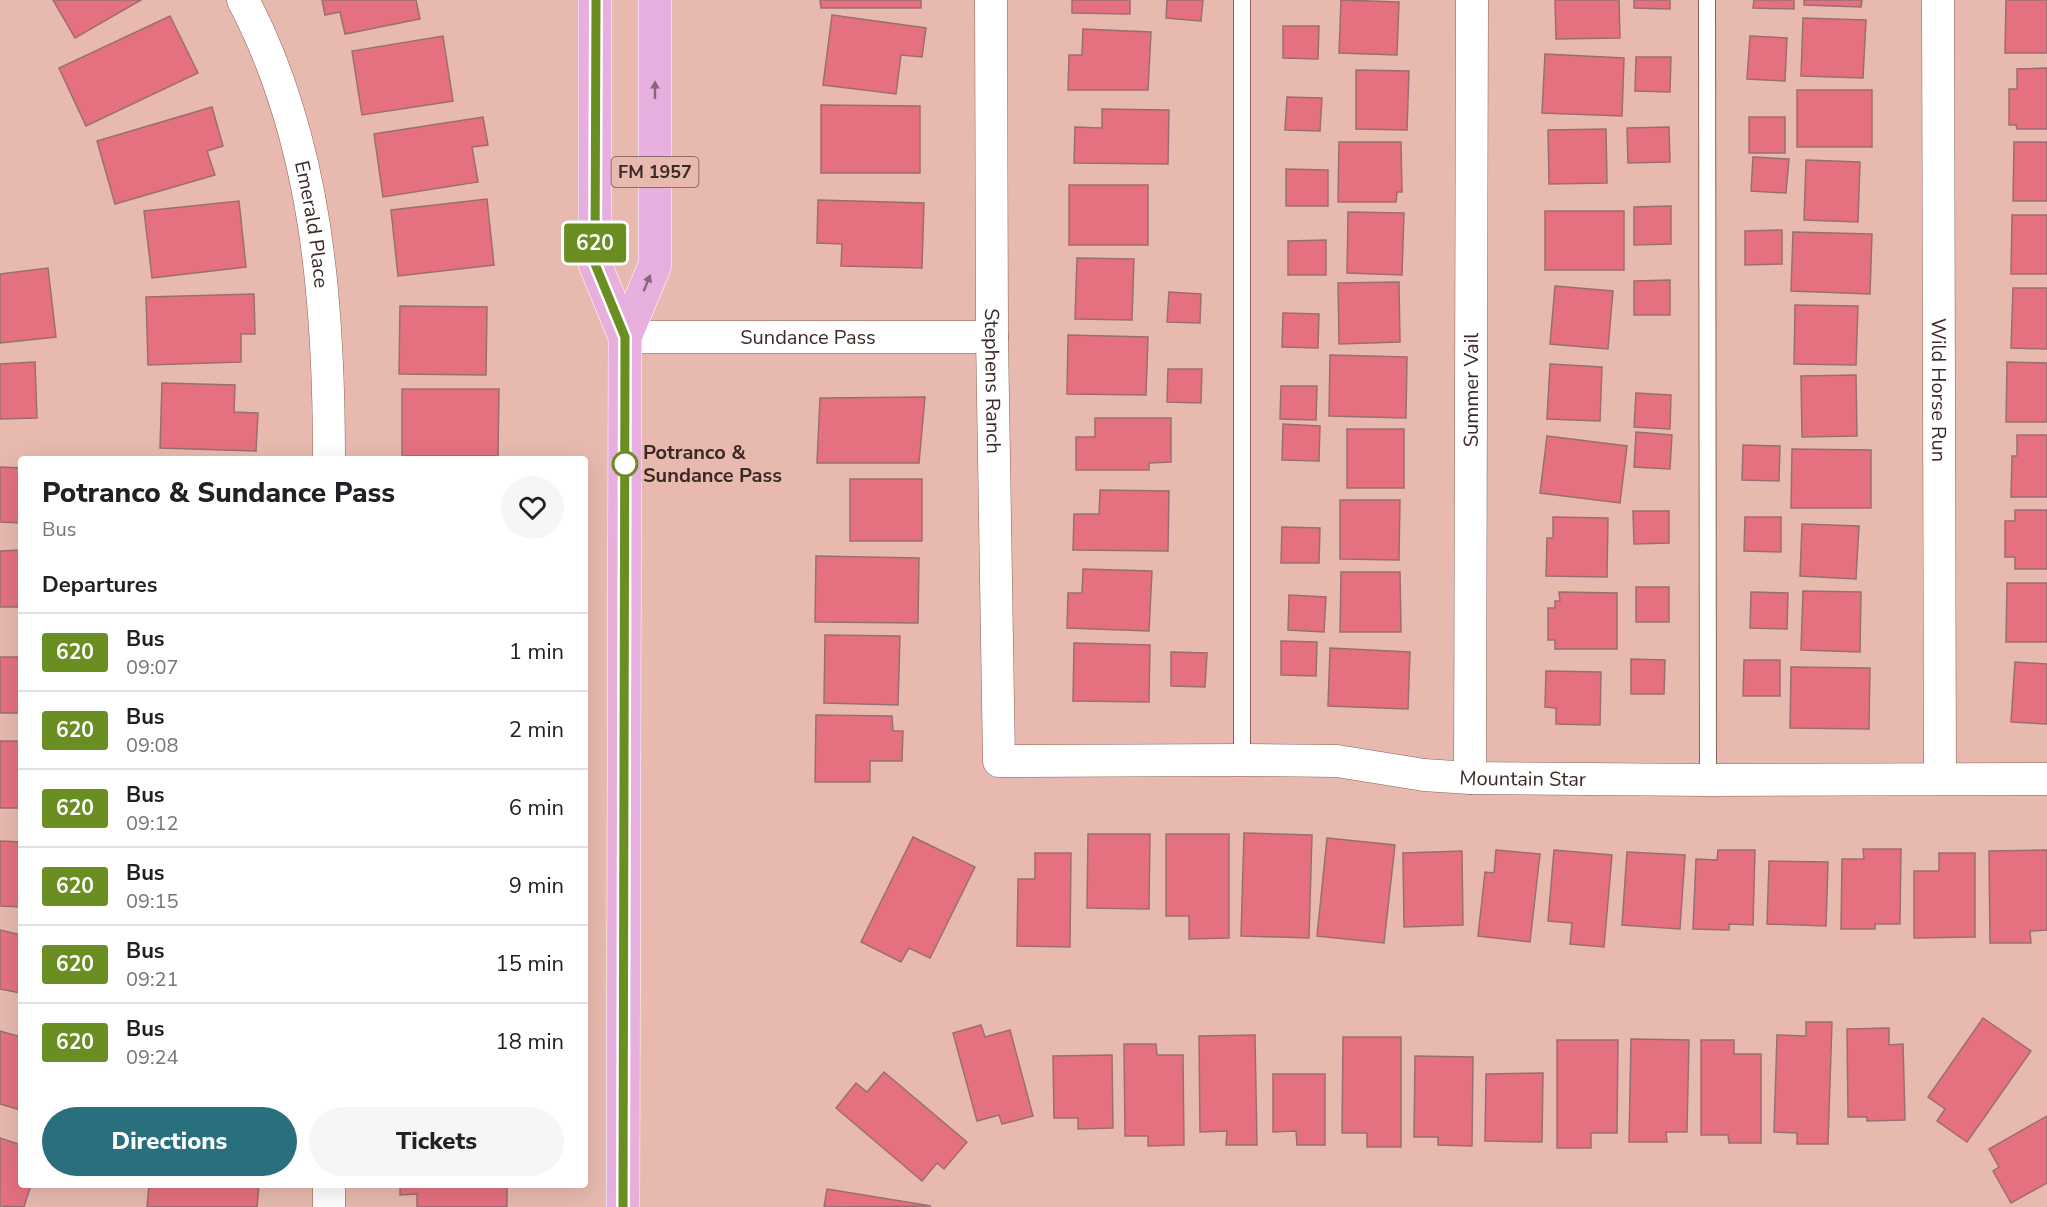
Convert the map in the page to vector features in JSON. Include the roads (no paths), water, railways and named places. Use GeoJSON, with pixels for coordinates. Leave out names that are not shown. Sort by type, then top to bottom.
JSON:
{"type":"FeatureCollection","features":[{"type":"Feature","properties":{"kind":"main road","name":"FM 1957"},"geometry":{"type":"LineString","coordinates":[[596,0],[595,264],[625,337],[623,1207]]}},
{"type":"Feature","properties":{"kind":"main road","name":"FM 1957"},"geometry":{"type":"LineString","coordinates":[[625,337],[655,265],[655,0]]}},
{"type":"Feature","properties":{"kind":"street","name":"Emerald Place"},"geometry":{"type":"LineString","coordinates":[[243,0],[269,60],[287,110],[312,213],[321,270],[325,317],[329,456]]}},
{"type":"Feature","properties":{"kind":"street","name":"Stephens Ranch"},"geometry":{"type":"LineString","coordinates":[[990,0],[992,337],[999,761]]}},
{"type":"Feature","properties":{"kind":"street","name":"Summer Vail"},"geometry":{"type":"LineString","coordinates":[[1470,778],[1473,0]]}},
{"type":"Feature","properties":{"kind":"street","name":"Wild Horse Run"},"geometry":{"type":"LineString","coordinates":[[1938,0],[1940,779]]}},
{"type":"Feature","properties":{"kind":"street","name":"Sundance Pass"},"geometry":{"type":"LineString","coordinates":[[625,337],[992,337]]}},
{"type":"Feature","properties":{"kind":"street","name":"Mountain Star"},"geometry":{"type":"LineString","coordinates":[[999,761],[1336,761],[1424,775],[1470,778],[2047,779]]}},
{"type":"Feature","properties":{"kind":"street"},"geometry":{"type":"LineString","coordinates":[[329,1188],[329,1207]]}},
{"type":"Feature","properties":{"kind":"lane"},"geometry":{"type":"LineString","coordinates":[[1242,0],[1242,760]]}},
{"type":"Feature","properties":{"kind":"lane"},"geometry":{"type":"LineString","coordinates":[[1707,0],[1708,780]]}},
{"type":"Feature","properties":{"kind":"place","name":"Potranco & Sundance Pass"},"geometry":{"type":"Point","coordinates":[625,464]}}]}
